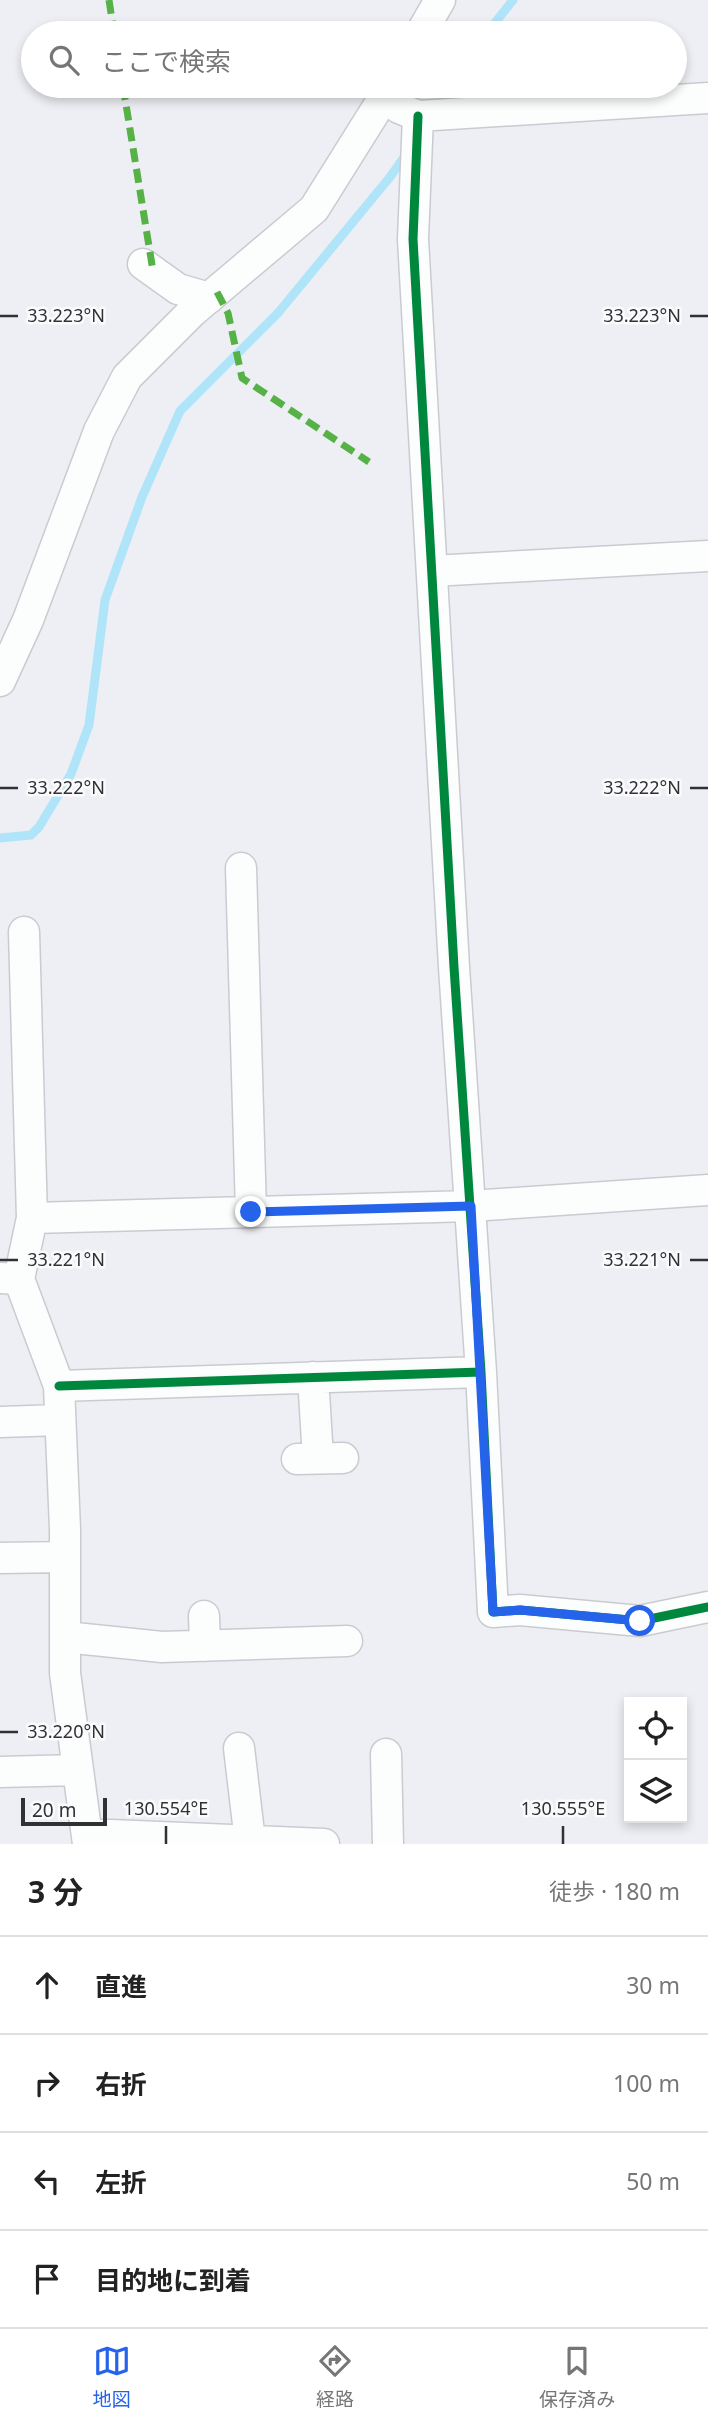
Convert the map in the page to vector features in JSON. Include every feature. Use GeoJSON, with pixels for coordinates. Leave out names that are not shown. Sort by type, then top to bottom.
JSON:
{"type":"FeatureCollection","features":[{"type":"Feature","properties":{"kind":"street"},"geometry":{"type":"LineString","coordinates":[[428,21],[440,0]]}},
{"type":"Feature","properties":{"kind":"street"},"geometry":{"type":"LineString","coordinates":[[0,681],[28,620],[99,431],[127,377],[209,298],[314,209],[384,98]]}},
{"type":"Feature","properties":{"kind":"street"},"geometry":{"type":"LineString","coordinates":[[394,98],[418,116],[708,98]]}},
{"type":"Feature","properties":{"kind":"street"},"geometry":{"type":"LineString","coordinates":[[418,116],[413,239],[493,1612],[520,1610],[640,1621],[708,1607]]}},
{"type":"Feature","properties":{"kind":"street"},"geometry":{"type":"LineString","coordinates":[[144,264],[178,289],[209,298]]}},
{"type":"Feature","properties":{"kind":"street"},"geometry":{"type":"LineString","coordinates":[[432,571],[708,556]]}},
{"type":"Feature","properties":{"kind":"street"},"geometry":{"type":"LineString","coordinates":[[241,867],[251,1212]]}},
{"type":"Feature","properties":{"kind":"street"},"geometry":{"type":"LineString","coordinates":[[24,932],[32,1218],[9,1278],[59,1386],[65,1557],[65,1673],[87,1839],[324,1844]]}},
{"type":"Feature","properties":{"kind":"street"},"geometry":{"type":"LineString","coordinates":[[32,1218],[471,1206],[708,1190]]}},
{"type":"Feature","properties":{"kind":"street"},"geometry":{"type":"LineString","coordinates":[[59,1386],[481,1372]]}},
{"type":"Feature","properties":{"kind":"street"},"geometry":{"type":"LineString","coordinates":[[313,1377],[319,1458]]}},
{"type":"Feature","properties":{"kind":"street"},"geometry":{"type":"LineString","coordinates":[[0,1422],[61,1420]]}},
{"type":"Feature","properties":{"kind":"street"},"geometry":{"type":"LineString","coordinates":[[0,1558],[65,1557]]}},
{"type":"Feature","properties":{"kind":"street"},"geometry":{"type":"LineString","coordinates":[[204,1616],[205,1646]]}},
{"type":"Feature","properties":{"kind":"street"},"geometry":{"type":"LineString","coordinates":[[65,1637],[162,1647],[205,1646],[329,1634]]}},
{"type":"Feature","properties":{"kind":"street"},"geometry":{"type":"LineString","coordinates":[[239,1748],[250,1841]]}},
{"type":"Feature","properties":{"kind":"street"},"geometry":{"type":"LineString","coordinates":[[386,1754],[388,1844]]}},
{"type":"Feature","properties":{"kind":"street"},"geometry":{"type":"LineString","coordinates":[[0,1772],[78,1770]]}},
{"type":"Feature","properties":{"kind":"waterway"},"geometry":{"type":"LineString","coordinates":[[496,21],[513,0]]}},
{"type":"Feature","properties":{"kind":"waterway"},"geometry":{"type":"LineString","coordinates":[[439,107],[443,100],[440,98]]}},
{"type":"Feature","properties":{"kind":"waterway"},"geometry":{"type":"LineString","coordinates":[[0,838],[31,835],[39,827],[71,774],[89,725],[105,600],[142,497],[180,411],[278,313],[407,153]]}},
{"type":"Feature","properties":{"kind":"marked path"},"geometry":{"type":"LineString","coordinates":[[109,0],[112,21]]}},
{"type":"Feature","properties":{"kind":"marked path"},"geometry":{"type":"LineString","coordinates":[[125,98],[153,271]]}},
{"type":"Feature","properties":{"kind":"marked path"},"geometry":{"type":"LineString","coordinates":[[217,292],[228,313],[242,378],[369,462]]}},
{"type":"Feature","properties":{"kind":"cycle path"},"geometry":{"type":"LineString","coordinates":[[418,116],[413,239],[454,967],[481,1372]]}},
{"type":"Feature","properties":{"kind":"cycle path"},"geometry":{"type":"LineString","coordinates":[[59,1386],[481,1372],[493,1612],[520,1610],[640,1621],[708,1607]]}},
{"type":"Feature","properties":{"kind":"route"},"geometry":{"type":"LineString","coordinates":[[251,1212],[471,1206],[493,1612],[520,1610],[640,1621]]}}]}
